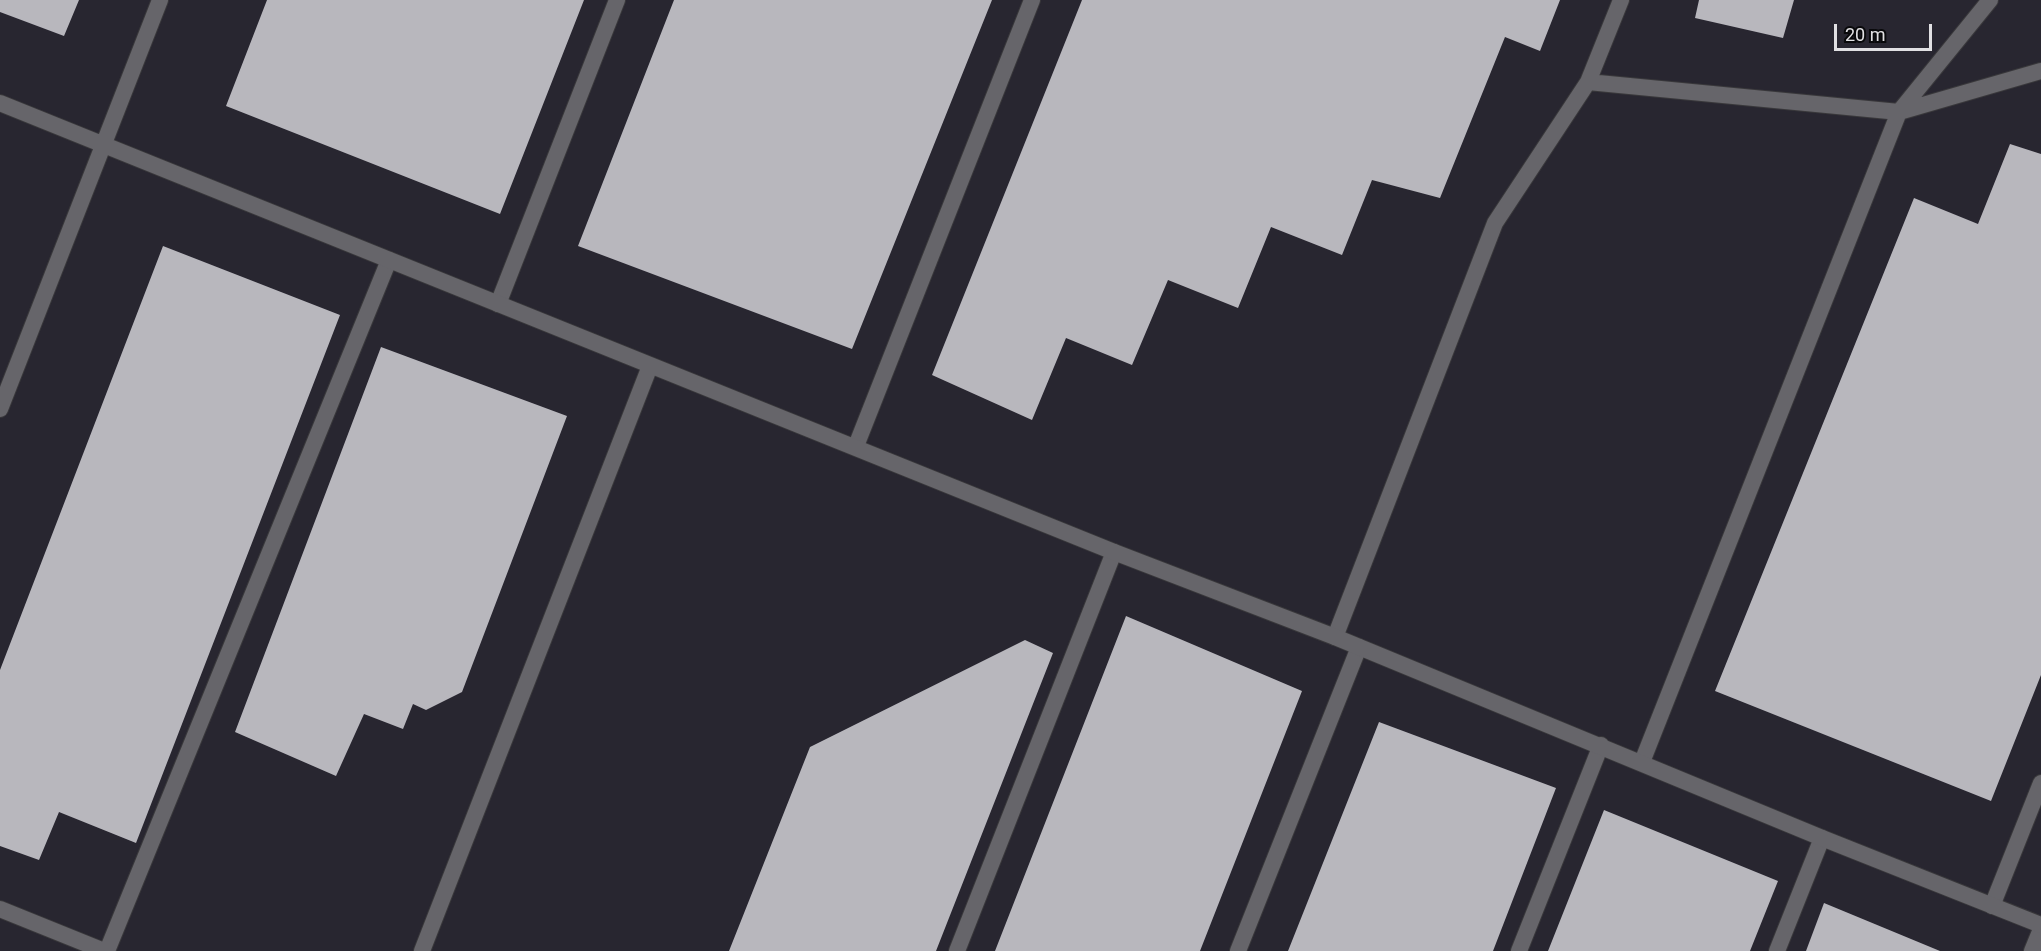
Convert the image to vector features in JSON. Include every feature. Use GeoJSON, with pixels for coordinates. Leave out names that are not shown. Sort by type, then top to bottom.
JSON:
{"type":"FeatureCollection","features":[{"type":"Feature","properties":{"kind":"street"},"geometry":{"type":"LineString","coordinates":[[0,409],[160,0]]}},
{"type":"Feature","properties":{"kind":"street"},"geometry":{"type":"LineString","coordinates":[[498,304],[617,0]]}},
{"type":"Feature","properties":{"kind":"street"},"geometry":{"type":"LineString","coordinates":[[856,446],[1032,0]]}},
{"type":"Feature","properties":{"kind":"street"},"geometry":{"type":"LineString","coordinates":[[1335,637],[1495,223],[1588,82],[1621,0]]}},
{"type":"Feature","properties":{"kind":"street"},"geometry":{"type":"LineString","coordinates":[[1642,762],[1899,112],[1990,0]]}},
{"type":"Feature","properties":{"kind":"street"},"geometry":{"type":"LineString","coordinates":[[1588,82],[1899,112],[2041,71]]}},
{"type":"Feature","properties":{"kind":"street"},"geometry":{"type":"LineString","coordinates":[[0,103],[650,366],[856,446],[1114,552],[1335,637],[1992,906],[2041,927],[2032,951]]}},
{"type":"Feature","properties":{"kind":"street"},"geometry":{"type":"LineString","coordinates":[[0,909],[105,951],[389,260]]}},
{"type":"Feature","properties":{"kind":"street"},"geometry":{"type":"LineString","coordinates":[[422,951],[650,366]]}},
{"type":"Feature","properties":{"kind":"street"},"geometry":{"type":"LineString","coordinates":[[957,951],[1114,552]]}},
{"type":"Feature","properties":{"kind":"street"},"geometry":{"type":"LineString","coordinates":[[1238,951],[1359,647]]}},
{"type":"Feature","properties":{"kind":"street"},"geometry":{"type":"LineString","coordinates":[[1519,951],[1601,745]]}},
{"type":"Feature","properties":{"kind":"street"},"geometry":{"type":"LineString","coordinates":[[1992,906],[2041,783]]}},
{"type":"Feature","properties":{"kind":"street"},"geometry":{"type":"LineString","coordinates":[[1777,951],[1822,838]]}},
{"type":"Feature","properties":{"kind":"shaded area"},"geometry":{"type":"Polygon","coordinates":[[[0,0],[2041,0],[2041,951],[0,951],[0,0]]]}},
{"type":"Feature","properties":{"kind":"building"},"geometry":{"type":"Polygon","coordinates":[[[0,0],[79,0],[64,36],[0,12],[0,0]]]}},
{"type":"Feature","properties":{"kind":"building"},"geometry":{"type":"Polygon","coordinates":[[[267,0],[584,0],[500,214],[226,106],[267,0]]]}},
{"type":"Feature","properties":{"kind":"building"},"geometry":{"type":"Polygon","coordinates":[[[674,0],[992,0],[852,349],[578,246],[674,0]]]}},
{"type":"Feature","properties":{"kind":"building"},"geometry":{"type":"Polygon","coordinates":[[[1082,0],[1560,0],[1540,51],[1505,37],[1440,198],[1372,180],[1342,255],[1271,227],[1238,308],[1168,280],[1132,365],[1066,338],[1032,420],[932,375],[1082,0]]]}},
{"type":"Feature","properties":{"kind":"building"},"geometry":{"type":"Polygon","coordinates":[[[1699,0],[1794,0],[1783,38],[1695,18],[1699,0]]]}},
{"type":"Feature","properties":{"kind":"building"},"geometry":{"type":"Polygon","coordinates":[[[2010,144],[2041,154],[2041,675],[1991,801],[1715,691],[1914,198],[1978,224],[2010,144]]]}},
{"type":"Feature","properties":{"kind":"building"},"geometry":{"type":"Polygon","coordinates":[[[163,246],[340,315],[136,843],[59,812],[39,860],[0,846],[0,670],[163,246]]]}},
{"type":"Feature","properties":{"kind":"building"},"geometry":{"type":"Polygon","coordinates":[[[381,347],[567,416],[462,692],[426,710],[413,704],[403,729],[364,714],[336,776],[235,732],[381,347]]]}},
{"type":"Feature","properties":{"kind":"building"},"geometry":{"type":"Polygon","coordinates":[[[1126,616],[1302,691],[1200,951],[995,951],[1126,616]]]}},
{"type":"Feature","properties":{"kind":"building"},"geometry":{"type":"Polygon","coordinates":[[[1025,640],[1053,653],[936,951],[729,951],[810,747],[1025,640]]]}},
{"type":"Feature","properties":{"kind":"building"},"geometry":{"type":"Polygon","coordinates":[[[1379,722],[1556,788],[1493,951],[1288,951],[1379,722]]]}},
{"type":"Feature","properties":{"kind":"building"},"geometry":{"type":"Polygon","coordinates":[[[1604,810],[1778,881],[1750,951],[1548,951],[1604,810]]]}},
{"type":"Feature","properties":{"kind":"building"},"geometry":{"type":"Polygon","coordinates":[[[1824,903],[1940,951],[1806,951],[1824,903]]]}}]}
